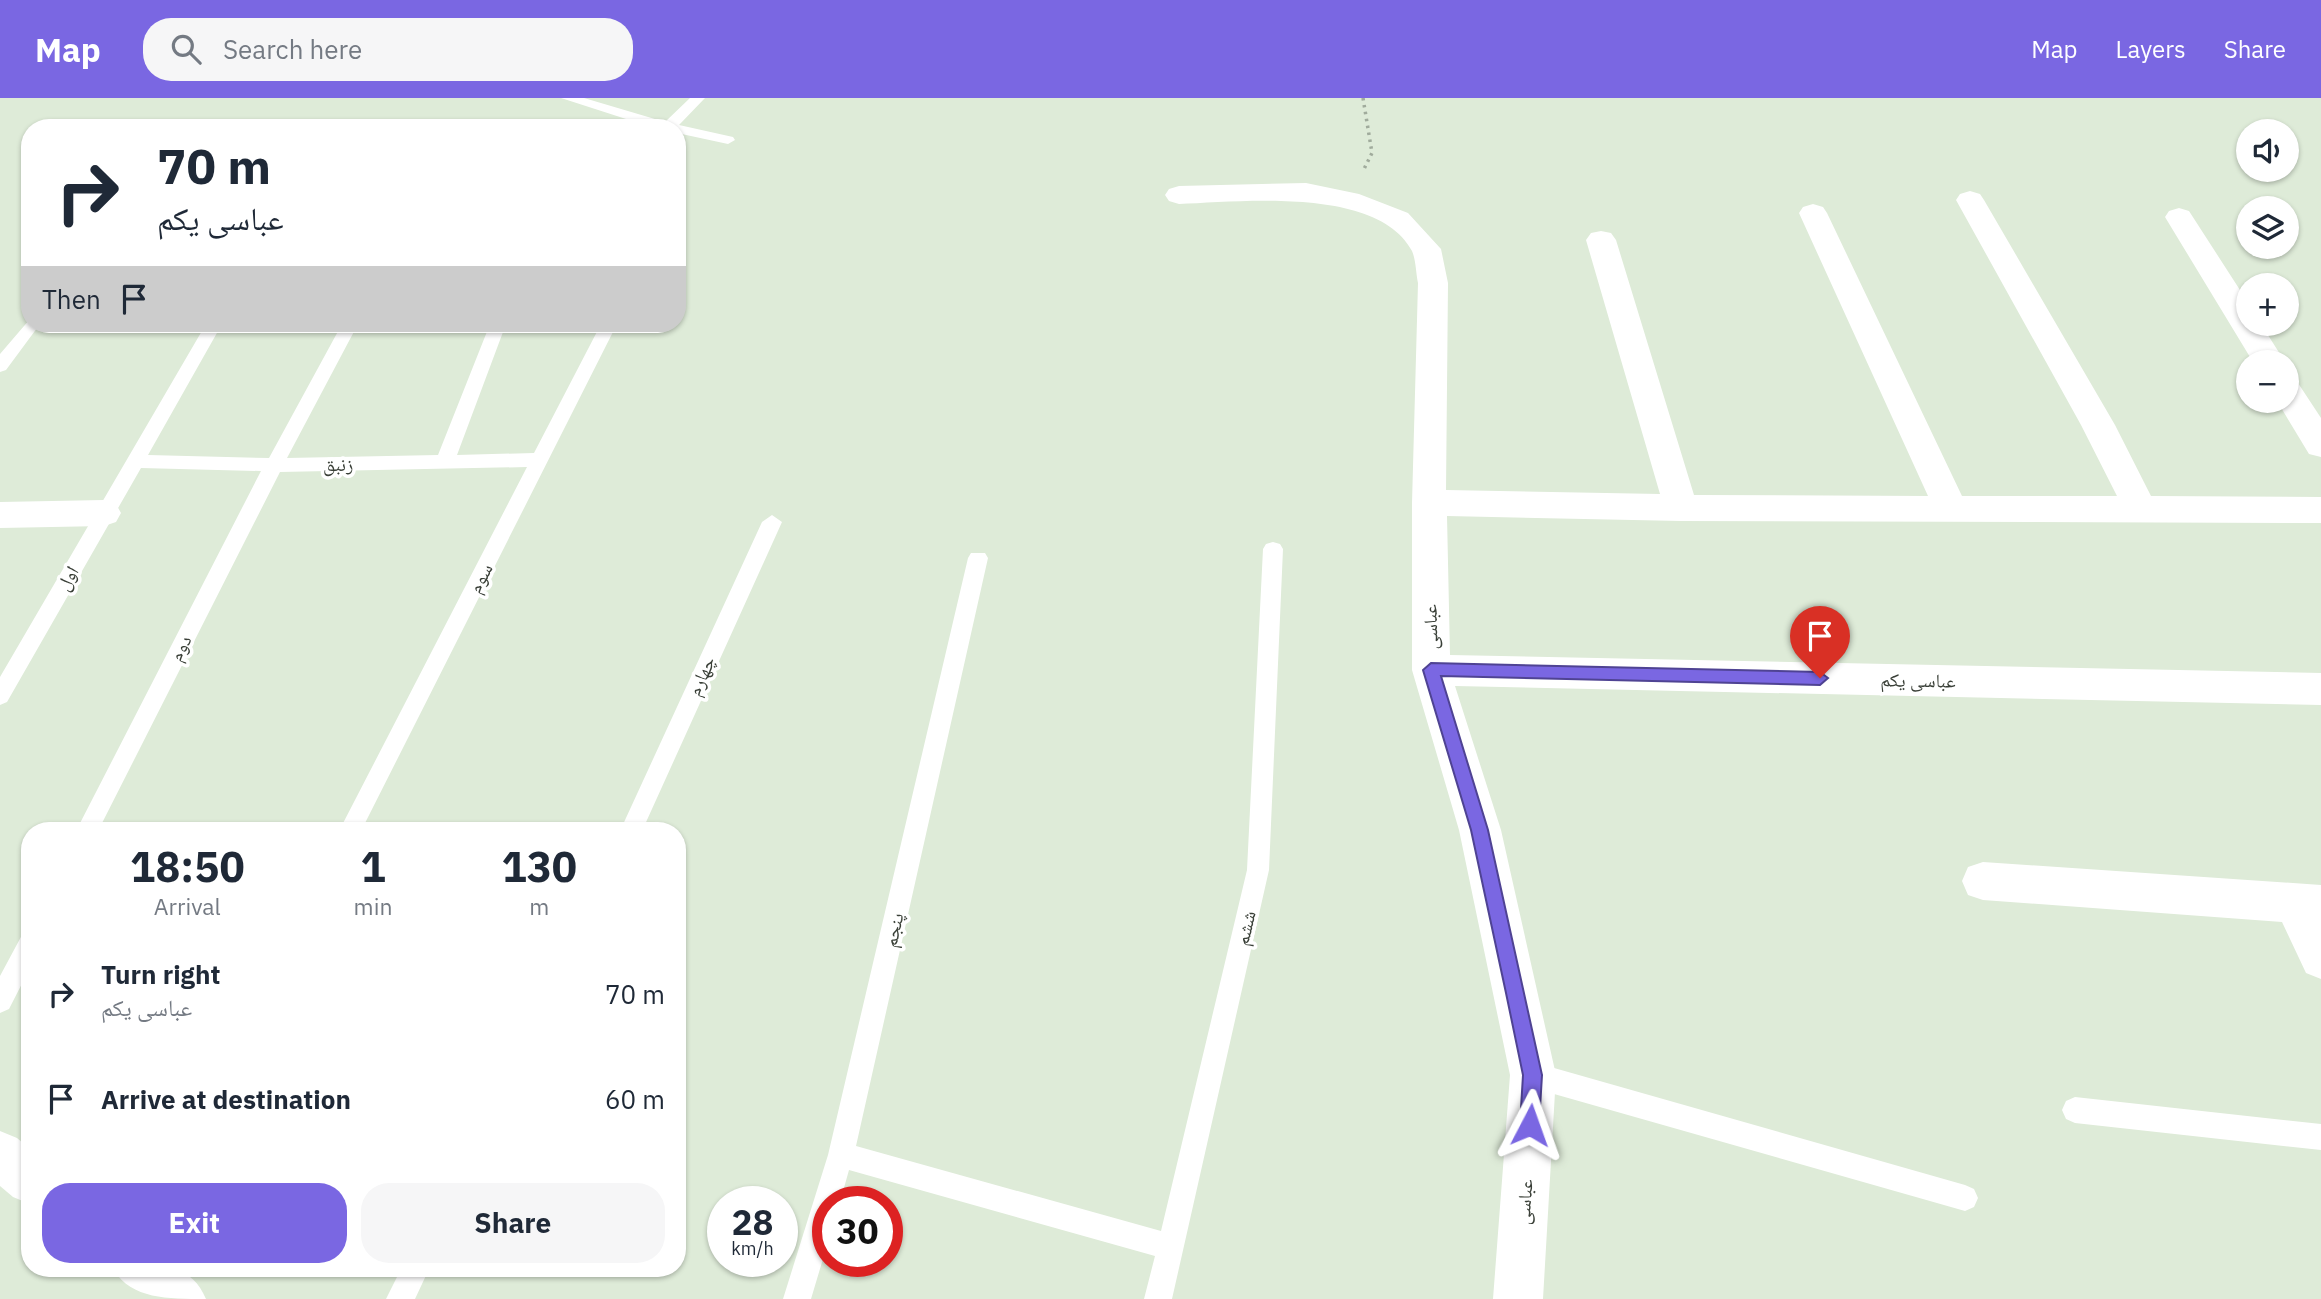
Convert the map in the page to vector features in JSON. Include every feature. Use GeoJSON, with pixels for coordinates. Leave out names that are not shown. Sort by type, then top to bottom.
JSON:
{"type":"FeatureCollection","features":[{"type":"Feature","properties":{"kind":"street","name":"عباسی"},"geometry":{"type":"LineString","coordinates":[[1179,195],[1306,192],[1349,200],[1398,219],[1426,250],[1433,283],[1429,503],[1431,670],[1479,830],[1533,1075],[1517,1299]]}},
{"type":"Feature","properties":{"kind":"street"},"geometry":{"type":"LineString","coordinates":[[1970,200],[2098,425],[2140,508]]}},
{"type":"Feature","properties":{"kind":"street"},"geometry":{"type":"LineString","coordinates":[[1813,213],[1951,509]]}},
{"type":"Feature","properties":{"kind":"street"},"geometry":{"type":"LineString","coordinates":[[2179,217],[2262,350]]}},
{"type":"Feature","properties":{"kind":"street"},"geometry":{"type":"LineString","coordinates":[[1601,240],[1681,508]]}},
{"type":"Feature","properties":{"kind":"street"},"geometry":{"type":"LineString","coordinates":[[2299,410],[2321,445]]}},
{"type":"Feature","properties":{"kind":"street"},"geometry":{"type":"LineString","coordinates":[[1429,503],[1681,508],[2321,510]]}},
{"type":"Feature","properties":{"kind":"street"},"geometry":{"type":"LineString","coordinates":[[0,515],[104,513]]}},
{"type":"Feature","properties":{"kind":"street","name":"عباسی یکم"},"geometry":{"type":"LineString","coordinates":[[1431,670],[2321,689]]}},
{"type":"Feature","properties":{"kind":"street"},"geometry":{"type":"LineString","coordinates":[[1983,881],[2308,904],[2321,958]]}},
{"type":"Feature","properties":{"kind":"street"},"geometry":{"type":"LineString","coordinates":[[0,1156],[21,1173]]}},
{"type":"Feature","properties":{"kind":"street"},"geometry":{"type":"LineString","coordinates":[[149,1277],[181,1299]]}},
{"type":"Feature","properties":{"kind":"lane"},"geometry":{"type":"LineString","coordinates":[[568,98],[641,119]]}},
{"type":"Feature","properties":{"kind":"lane"},"geometry":{"type":"LineString","coordinates":[[677,119],[698,98]]}},
{"type":"Feature","properties":{"kind":"lane"},"geometry":{"type":"LineString","coordinates":[[686,131],[728,141]]}},
{"type":"Feature","properties":{"kind":"lane"},"geometry":{"type":"LineString","coordinates":[[0,366],[25,333]]}},
{"type":"Feature","properties":{"kind":"lane","name":"اول"},"geometry":{"type":"LineString","coordinates":[[0,696],[209,333]]}},
{"type":"Feature","properties":{"kind":"lane","name":"دوم"},"geometry":{"type":"LineString","coordinates":[[92,822],[274,465],[345,333]]}},
{"type":"Feature","properties":{"kind":"lane"},"geometry":{"type":"LineString","coordinates":[[445,462],[495,333]]}},
{"type":"Feature","properties":{"kind":"lane","name":"سوم"},"geometry":{"type":"LineString","coordinates":[[355,822],[604,333]]}},
{"type":"Feature","properties":{"kind":"lane","name":"زنبق"},"geometry":{"type":"LineString","coordinates":[[136,461],[274,465],[540,460]]}},
{"type":"Feature","properties":{"kind":"lane","name":"چهارم"},"geometry":{"type":"LineString","coordinates":[[635,822],[772,522]]}},
{"type":"Feature","properties":{"kind":"lane","name":"ششم"},"geometry":{"type":"LineString","coordinates":[[1158,1299],[1258,870],[1273,549]]}},
{"type":"Feature","properties":{"kind":"lane","name":"پنجم"},"geometry":{"type":"LineString","coordinates":[[797,1299],[841,1155],[978,558]]}},
{"type":"Feature","properties":{"kind":"lane"},"geometry":{"type":"LineString","coordinates":[[0,1001],[21,960]]}},
{"type":"Feature","properties":{"kind":"lane"},"geometry":{"type":"LineString","coordinates":[[1533,1075],[1965,1198]]}},
{"type":"Feature","properties":{"kind":"lane"},"geometry":{"type":"LineString","coordinates":[[2075,1110],[2321,1137]]}},
{"type":"Feature","properties":{"kind":"lane"},"geometry":{"type":"LineString","coordinates":[[841,1155],[1171,1247]]}},
{"type":"Feature","properties":{"kind":"lane"},"geometry":{"type":"LineString","coordinates":[[400,1299],[411,1277]]}},
{"type":"Feature","properties":{"kind":"path"},"geometry":{"type":"LineString","coordinates":[[1349,200],[1372,153],[1363,98]]}},
{"type":"Feature","properties":{"kind":"route"},"geometry":{"type":"LineString","coordinates":[[1530,1125],[1533,1075],[1479,830],[1431,670],[1820,678]]}}]}
